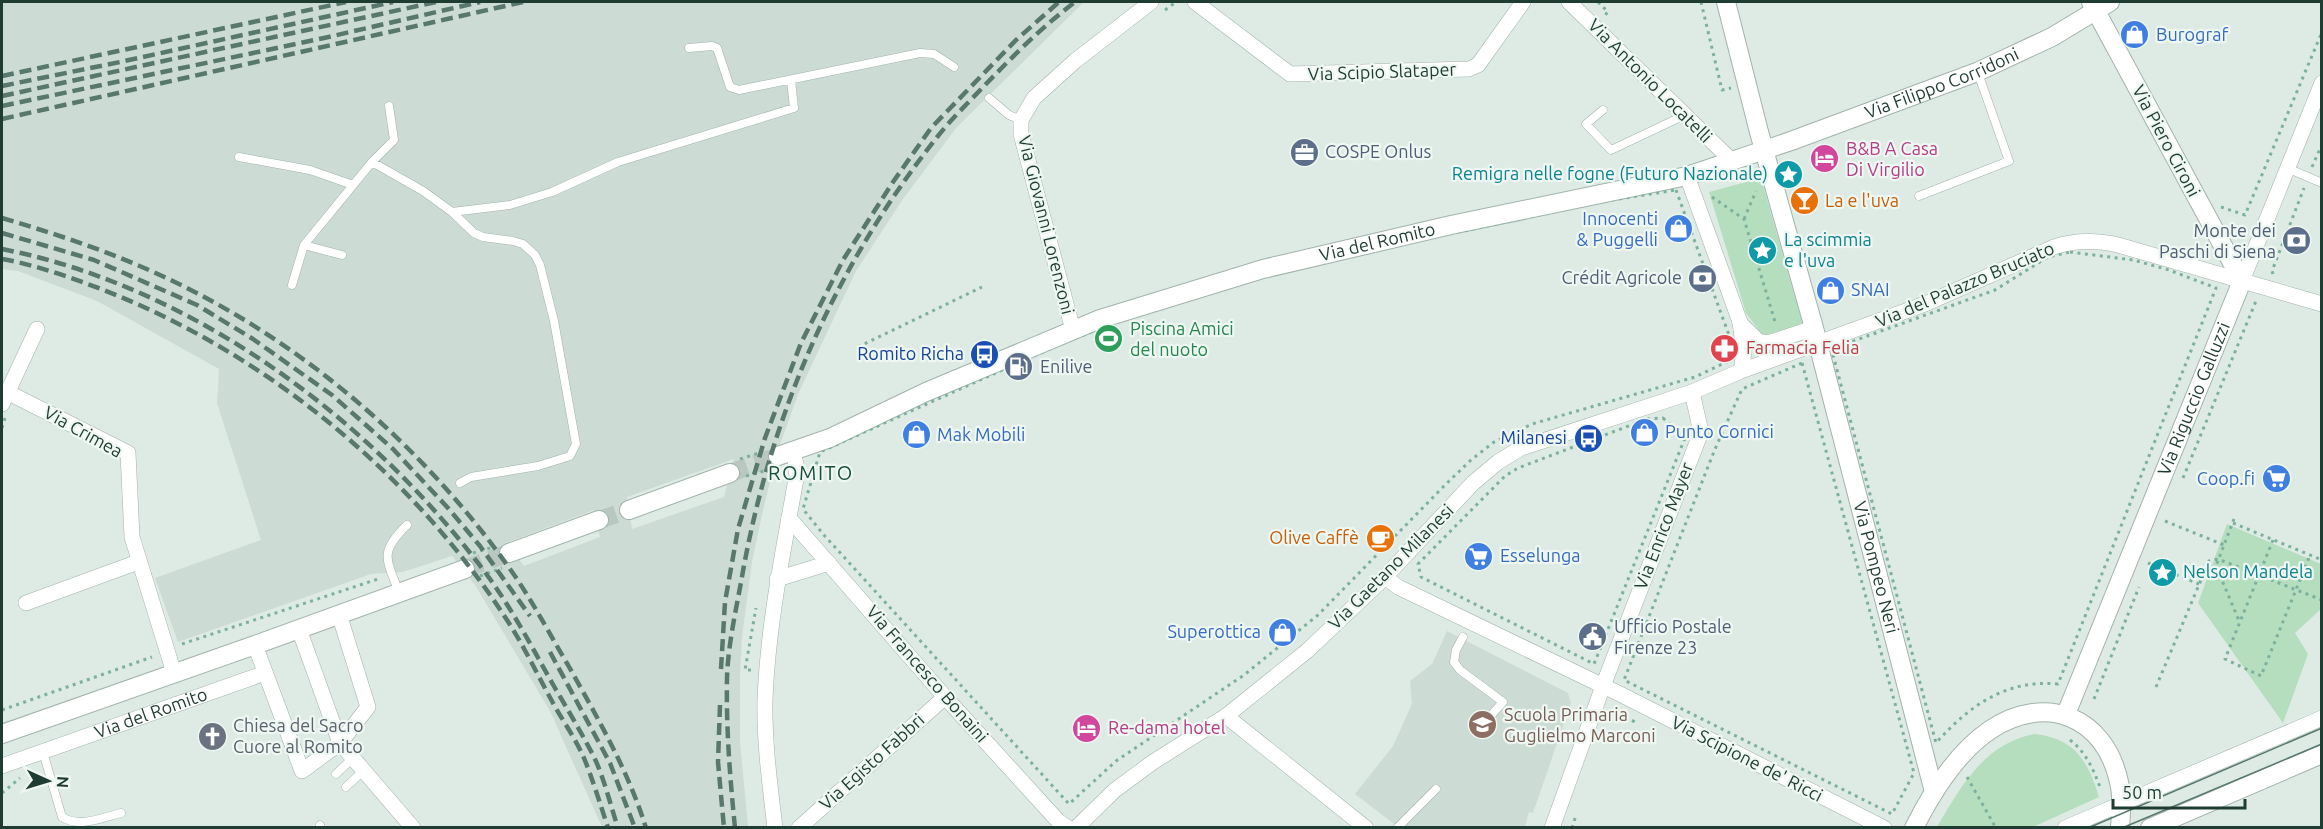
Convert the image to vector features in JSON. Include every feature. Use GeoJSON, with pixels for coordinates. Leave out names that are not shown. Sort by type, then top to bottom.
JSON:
{"type":"FeatureCollection","features":[{"type":"Feature","properties":{"kind":"street","name":"Via Scipio Slataper"},"geometry":{"type":"LineString","coordinates":[[1195,2],[1290,74],[1468,69],[1478,65],[1523,2]]}},
{"type":"Feature","properties":{"kind":"street","name":"Via Antonio Locatelli"},"geometry":{"type":"LineString","coordinates":[[1569,2],[1732,161]]}},
{"type":"Feature","properties":{"kind":"street","name":"Via Pompeo Neri"},"geometry":{"type":"LineString","coordinates":[[1726,2],[1816,336],[1934,792]]}},
{"type":"Feature","properties":{"kind":"street","name":"Via Filippo Corridoni"},"geometry":{"type":"LineString","coordinates":[[1732,161],[1868,114],[1977,72],[2052,37],[2099,5]]}},
{"type":"Feature","properties":{"kind":"street","name":"Via Piero Cironi"},"geometry":{"type":"LineString","coordinates":[[2099,5],[2242,281]]}},
{"type":"Feature","properties":{"kind":"street"},"geometry":{"type":"LineString","coordinates":[[1022,120],[1034,98],[1058,76],[1123,22],[1155,8]]}},
{"type":"Feature","properties":{"kind":"street","name":"Via Riguccio Galluzzi"},"geometry":{"type":"LineString","coordinates":[[2066,714],[2322,83]]}},
{"type":"Feature","properties":{"kind":"street","name":"Via Giovanni Lorenzoni"},"geometry":{"type":"LineString","coordinates":[[1022,120],[1021,134],[1073,330]]}},
{"type":"Feature","properties":{"kind":"street","name":"Via del Romito"},"geometry":{"type":"LineString","coordinates":[[782,458],[926,393],[1100,319],[1263,269],[1451,225],[1687,176],[1732,161]]}},
{"type":"Feature","properties":{"kind":"street"},"geometry":{"type":"LineString","coordinates":[[1687,176],[1740,322],[1744,352],[1741,371]]}},
{"type":"Feature","properties":{"kind":"street","name":"Via del Palazzo Bruciato"},"geometry":{"type":"LineString","coordinates":[[1816,336],[1925,304],[2054,247],[2080,241],[2118,245],[2322,304]]}},
{"type":"Feature","properties":{"kind":"street"},"geometry":{"type":"LineString","coordinates":[[1740,322],[1758,341],[1768,343],[1816,336]]}},
{"type":"Feature","properties":{"kind":"street"},"geometry":{"type":"LineString","coordinates":[[4,398],[37,330]]}},
{"type":"Feature","properties":{"kind":"street","name":"Via Gaetano Milanesi"},"geometry":{"type":"LineString","coordinates":[[1077,828],[1115,790],[1153,762],[1226,716],[1307,651],[1385,577],[1473,483],[1512,453],[1540,441],[1692,392],[1816,336]]}},
{"type":"Feature","properties":{"kind":"street","name":"Via Enrico Mayer"},"geometry":{"type":"LineString","coordinates":[[1552,828],[1603,686],[1701,432],[1692,392]]}},
{"type":"Feature","properties":{"kind":"street","name":"Via Crimea"},"geometry":{"type":"LineString","coordinates":[[4,398],[128,453],[132,537],[174,673]]}},
{"type":"Feature","properties":{"kind":"street"},"geometry":{"type":"LineString","coordinates":[[775,828],[767,751],[765,700],[777,579],[796,479],[796,464],[782,458]]}},
{"type":"Feature","properties":{"kind":"street"},"geometry":{"type":"LineString","coordinates":[[629,510],[737,475]]}},
{"type":"Feature","properties":{"kind":"street","name":"Via Francesco Bonaini"},"geometry":{"type":"LineString","coordinates":[[789,518],[945,697],[1058,821],[1068,828]]}},
{"type":"Feature","properties":{"kind":"street"},"geometry":{"type":"LineString","coordinates":[[507,560],[599,520]]}},
{"type":"Feature","properties":{"kind":"street"},"geometry":{"type":"LineString","coordinates":[[26,603],[138,562]]}},
{"type":"Feature","properties":{"kind":"street"},"geometry":{"type":"LineString","coordinates":[[777,579],[829,563]]}},
{"type":"Feature","properties":{"kind":"street"},"geometry":{"type":"LineString","coordinates":[[2,734],[399,592],[468,574]]}},
{"type":"Feature","properties":{"kind":"street","name":"Via Scipione de' Ricci"},"geometry":{"type":"LineString","coordinates":[[1385,577],[1408,592],[1603,686],[1884,828]]}},
{"type":"Feature","properties":{"kind":"street"},"geometry":{"type":"LineString","coordinates":[[255,645],[302,771],[340,743],[368,707],[339,614]]}},
{"type":"Feature","properties":{"kind":"street"},"geometry":{"type":"LineString","coordinates":[[299,629],[340,743],[413,828]]}},
{"type":"Feature","properties":{"kind":"street","name":"Via del Romito"},"geometry":{"type":"LineString","coordinates":[[2,766],[265,673]]}},
{"type":"Feature","properties":{"kind":"street","name":"Via Egisto Fabbri"},"geometry":{"type":"LineString","coordinates":[[800,828],[945,697]]}},
{"type":"Feature","properties":{"kind":"street"},"geometry":{"type":"LineString","coordinates":[[1914,828],[1934,792],[1970,747],[1992,729],[2015,718],[2037,712],[2066,714],[2088,727],[2106,747],[2120,782],[2120,828]]}},
{"type":"Feature","properties":{"kind":"street"},"geometry":{"type":"LineString","coordinates":[[1226,716],[1366,828]]}},
{"type":"Feature","properties":{"kind":"street"},"geometry":{"type":"LineString","coordinates":[[2065,828],[2121,802],[2322,718]]}},
{"type":"Feature","properties":{"kind":"street"},"geometry":{"type":"LineString","coordinates":[[2150,828],[2322,754]]}},
{"type":"Feature","properties":{"kind":"lane"},"geometry":{"type":"LineString","coordinates":[[688,48],[712,46],[717,48],[730,87],[739,90],[920,53],[934,54],[954,67]]}},
{"type":"Feature","properties":{"kind":"lane"},"geometry":{"type":"LineString","coordinates":[[1919,196],[2009,161],[1977,72]]}},
{"type":"Feature","properties":{"kind":"lane"},"geometry":{"type":"LineString","coordinates":[[452,212],[510,205],[552,192],[618,162],[794,108],[791,80]]}},
{"type":"Feature","properties":{"kind":"lane"},"geometry":{"type":"LineString","coordinates":[[989,98],[1009,115],[1022,120]]}},
{"type":"Feature","properties":{"kind":"lane"},"geometry":{"type":"LineString","coordinates":[[292,285],[304,245],[372,162],[394,140],[389,106]]}},
{"type":"Feature","properties":{"kind":"lane"},"geometry":{"type":"LineString","coordinates":[[1604,110],[1586,123],[1611,150],[1685,115]]}},
{"type":"Feature","properties":{"kind":"lane"},"geometry":{"type":"LineString","coordinates":[[239,157],[310,170],[353,185]]}},
{"type":"Feature","properties":{"kind":"lane"},"geometry":{"type":"LineString","coordinates":[[372,162],[423,191],[452,212],[474,233],[483,237],[523,244],[535,255],[540,265],[554,321],[576,444],[570,456],[538,466],[471,477],[460,483]]}},
{"type":"Feature","properties":{"kind":"lane"},"geometry":{"type":"LineString","coordinates":[[2287,168],[2322,183]]}},
{"type":"Feature","properties":{"kind":"lane"},"geometry":{"type":"LineString","coordinates":[[304,245],[342,255]]}},
{"type":"Feature","properties":{"kind":"lane"},"geometry":{"type":"LineString","coordinates":[[399,592],[387,562],[391,540],[407,525]]}},
{"type":"Feature","properties":{"kind":"lane"},"geometry":{"type":"LineString","coordinates":[[1463,637],[1456,650],[1454,662],[1460,670],[1503,702],[1476,732]]}},
{"type":"Feature","properties":{"kind":"lane"},"geometry":{"type":"LineString","coordinates":[[43,752],[62,818],[72,823],[88,822],[121,813]]}},
{"type":"Feature","properties":{"kind":"lane"},"geometry":{"type":"LineString","coordinates":[[336,774],[359,766]]}},
{"type":"Feature","properties":{"kind":"lane"},"geometry":{"type":"LineString","coordinates":[[346,787],[359,766]]}},
{"type":"Feature","properties":{"kind":"lane"},"geometry":{"type":"LineString","coordinates":[[1397,828],[1436,789]]}},
{"type":"Feature","properties":{"kind":"path"},"geometry":{"type":"LineString","coordinates":[[1155,8],[1176,2]]}},
{"type":"Feature","properties":{"kind":"path"},"geometry":{"type":"LineString","coordinates":[[1701,2],[1722,90],[1731,88],[1733,97]]}},
{"type":"Feature","properties":{"kind":"path"},"geometry":{"type":"LineString","coordinates":[[2245,215],[2322,32]]}},
{"type":"Feature","properties":{"kind":"path"},"geometry":{"type":"LineString","coordinates":[[2277,276],[2272,271],[2322,144]]}},
{"type":"Feature","properties":{"kind":"path"},"geometry":{"type":"LineString","coordinates":[[1744,219],[1760,183]]}},
{"type":"Feature","properties":{"kind":"path"},"geometry":{"type":"LineString","coordinates":[[1707,194],[1744,219],[1777,330]]}},
{"type":"Feature","properties":{"kind":"path"},"geometry":{"type":"LineString","coordinates":[[2070,252],[2133,261],[2169,270],[2216,288],[2058,684],[2038,682],[2012,687],[1985,700],[1952,725],[1936,743],[1833,356],[1834,348],[1995,290],[2048,257],[2070,252]]}},
{"type":"Feature","properties":{"kind":"path"},"geometry":{"type":"LineString","coordinates":[[858,347],[982,287]]}},
{"type":"Feature","properties":{"kind":"path"},"geometry":{"type":"LineString","coordinates":[[2179,488],[2256,301]]}},
{"type":"Feature","properties":{"kind":"path"},"geometry":{"type":"LineString","coordinates":[[947,396],[820,452],[804,509],[823,534],[944,664],[1069,804],[1116,761],[1244,675],[1318,615],[1446,483],[1494,442],[1532,424],[1695,377],[1737,357],[1735,349]]}},
{"type":"Feature","properties":{"kind":"path"},"geometry":{"type":"LineString","coordinates":[[1742,389],[1715,448],[1624,680],[1892,814]]}},
{"type":"Feature","properties":{"kind":"path"},"geometry":{"type":"LineString","coordinates":[[1594,664],[1421,577],[1418,564],[1504,476],[1518,468],[1647,419],[1663,418]]}},
{"type":"Feature","properties":{"kind":"path"},"geometry":{"type":"LineString","coordinates":[[737,475],[782,458]]}},
{"type":"Feature","properties":{"kind":"path"},"geometry":{"type":"LineString","coordinates":[[2162,528],[2165,520],[2224,545]]}},
{"type":"Feature","properties":{"kind":"path"},"geometry":{"type":"LineString","coordinates":[[2240,623],[2216,566],[2234,521],[2322,560]]}},
{"type":"Feature","properties":{"kind":"path"},"geometry":{"type":"LineString","coordinates":[[2273,540],[2225,659],[2260,676],[2310,555]]}},
{"type":"Feature","properties":{"kind":"path"},"geometry":{"type":"LineString","coordinates":[[2144,573],[2152,554]]}},
{"type":"Feature","properties":{"kind":"path"},"geometry":{"type":"LineString","coordinates":[[2156,687],[2209,561],[2218,559],[2322,600]]}},
{"type":"Feature","properties":{"kind":"path"},"geometry":{"type":"LineString","coordinates":[[468,574],[507,560]]}},
{"type":"Feature","properties":{"kind":"path"},"geometry":{"type":"LineString","coordinates":[[2148,563],[2199,584]]}},
{"type":"Feature","properties":{"kind":"path"},"geometry":{"type":"LineString","coordinates":[[2094,699],[2140,584]]}},
{"type":"Feature","properties":{"kind":"path"},"geometry":{"type":"LineString","coordinates":[[2,710],[156,655]]}},
{"type":"Feature","properties":{"kind":"path"},"geometry":{"type":"LineString","coordinates":[[2065,736],[2080,748],[2087,758],[2102,792]]}},
{"type":"Feature","properties":{"kind":"path"},"geometry":{"type":"LineString","coordinates":[[2,793],[27,770]]}},
{"type":"Feature","properties":{"kind":"path"},"geometry":{"type":"LineString","coordinates":[[1966,775],[1996,828]]}},
{"type":"Feature","properties":{"kind":"shaded area"},"geometry":{"type":"Polygon","coordinates":[[[2,2],[1084,2],[956,128],[903,199],[856,271],[799,392],[778,450],[763,510],[752,562],[742,637],[740,741],[748,827],[602,827],[550,711],[475,585],[452,556],[403,572],[371,574],[178,642],[155,578],[261,540],[217,403],[219,369],[97,301],[18,271],[2,269],[2,2]],[[734,459],[627,497],[632,529],[724,497],[734,459]],[[594,510],[506,543],[524,566],[600,537],[594,510]]]}},
{"type":"Feature","properties":{"kind":"shaded area","name":"Scuola Primaria Guglielmo Marconi"},"geometry":{"type":"Polygon","coordinates":[[[1447,631],[1568,693],[1571,703],[1533,813],[1529,812],[1525,827],[1398,827],[1355,794],[1393,746],[1412,704],[1410,681],[1432,664],[1447,631]]]}},
{"type":"Feature","properties":{"kind":"green space"},"geometry":{"type":"Polygon","coordinates":[[[1761,178],[1802,322],[1800,326],[1768,337],[1763,336],[1746,313],[1709,192],[1761,178]]]}},
{"type":"Feature","properties":{"kind":"green space"},"geometry":{"type":"Polygon","coordinates":[[[2227,524],[2321,564],[2321,609],[2295,633],[2308,654],[2283,723],[2198,603],[2227,524]]]}},
{"type":"Feature","properties":{"kind":"green space"},"geometry":{"type":"Polygon","coordinates":[[[2034,734],[2060,740],[2070,746],[2084,762],[2099,797],[2033,827],[1937,827],[1965,782],[1988,757],[2016,739],[2034,734]]]}},
{"type":"Feature","properties":{"kind":"tunnel"},"geometry":{"type":"LineString","coordinates":[[730,473],[778,456]]}},
{"type":"Feature","properties":{"kind":"tunnel"},"geometry":{"type":"LineString","coordinates":[[599,520],[629,510]]}},
{"type":"Feature","properties":{"kind":"tunnel"},"geometry":{"type":"LineString","coordinates":[[465,569],[509,553]]}},
{"type":"Feature","properties":{"kind":"tram line"},"geometry":{"type":"LineString","coordinates":[[2088,828],[2322,728]]}},
{"type":"Feature","properties":{"kind":"tram line"},"geometry":{"type":"LineString","coordinates":[[2122,828],[2322,744]]}},
{"type":"Feature","properties":{"kind":"railway"},"geometry":{"type":"LineString","coordinates":[[2,76],[346,2]]}},
{"type":"Feature","properties":{"kind":"railway"},"geometry":{"type":"LineString","coordinates":[[2,86],[393,2]]}},
{"type":"Feature","properties":{"kind":"railway"},"geometry":{"type":"LineString","coordinates":[[2,96],[436,2]]}},
{"type":"Feature","properties":{"kind":"railway"},"geometry":{"type":"LineString","coordinates":[[2,106],[324,38],[480,2]]}},
{"type":"Feature","properties":{"kind":"railway"},"geometry":{"type":"LineString","coordinates":[[2,119],[523,2]]}},
{"type":"Feature","properties":{"kind":"railway"},"geometry":{"type":"LineString","coordinates":[[721,669],[725,602],[738,529],[765,438],[801,343],[843,260],[931,128],[1016,40],[1059,2]]}},
{"type":"Feature","properties":{"kind":"railway"},"geometry":{"type":"LineString","coordinates":[[735,828],[727,716],[727,678],[731,638],[756,512],[772,453],[813,341],[869,235],[938,136],[1018,52],[1075,2]]}},
{"type":"Feature","properties":{"kind":"railway"},"geometry":{"type":"LineString","coordinates":[[2,218],[55,234],[142,267],[249,322],[299,356],[347,393],[392,433],[474,521],[526,593],[611,744],[639,806],[646,828]]}},
{"type":"Feature","properties":{"kind":"railway"},"geometry":{"type":"LineString","coordinates":[[2,233],[94,260],[197,305],[253,339],[332,395],[393,449],[448,508],[480,546],[530,616]]}},
{"type":"Feature","properties":{"kind":"railway"},"geometry":{"type":"LineString","coordinates":[[2,249],[74,268],[144,295],[211,329],[275,369],[336,416],[392,467],[444,521],[490,579],[508,606],[597,763],[618,828]]}},
{"type":"Feature","properties":{"kind":"railway"},"geometry":{"type":"LineString","coordinates":[[2,259],[40,268],[101,289],[161,315],[220,347],[276,383],[330,423],[380,467],[426,515],[469,566],[507,620],[583,755],[608,828]]}},
{"type":"Feature","properties":{"kind":"railway"},"geometry":{"type":"LineString","coordinates":[[550,652],[610,763],[635,828]]}},
{"type":"Feature","properties":{"kind":"railway"},"geometry":{"type":"LineString","coordinates":[[720,705],[718,762],[724,828]]}},
{"type":"Feature","properties":{"kind":"place","name":"Burograf"},"geometry":{"type":"Point","coordinates":[2135,35]}},
{"type":"Feature","properties":{"kind":"place","name":"COSPE Onlus"},"geometry":{"type":"Point","coordinates":[1304,152]}},
{"type":"Feature","properties":{"kind":"place","name":"B&B A Casa Di Virgilio"},"geometry":{"type":"Point","coordinates":[1825,159]}},
{"type":"Feature","properties":{"kind":"place","name":"Remigra nelle fogne (Futuro Nazionale)"},"geometry":{"type":"Point","coordinates":[1789,174]}},
{"type":"Feature","properties":{"kind":"place","name":"La e l'uva"},"geometry":{"type":"Point","coordinates":[1804,201]}},
{"type":"Feature","properties":{"kind":"place","name":"Innocenti & Puggelli"},"geometry":{"type":"Point","coordinates":[1679,229]}},
{"type":"Feature","properties":{"kind":"place","name":"Monte dei Paschi di Siena"},"geometry":{"type":"Point","coordinates":[2297,241]}},
{"type":"Feature","properties":{"kind":"place","name":"La scimmia e l'uva"},"geometry":{"type":"Point","coordinates":[1763,250]}},
{"type":"Feature","properties":{"kind":"place","name":"Crédit Agricole"},"geometry":{"type":"Point","coordinates":[1703,278]}},
{"type":"Feature","properties":{"kind":"place","name":"SNAI"},"geometry":{"type":"Point","coordinates":[1830,290]}},
{"type":"Feature","properties":{"kind":"place","name":"Piscina Amici del nuoto"},"geometry":{"type":"Point","coordinates":[1109,339]}},
{"type":"Feature","properties":{"kind":"place","name":"Farmacia Felia"},"geometry":{"type":"Point","coordinates":[1725,348]}},
{"type":"Feature","properties":{"kind":"place","name":"Romito Richa"},"geometry":{"type":"Point","coordinates":[985,354]}},
{"type":"Feature","properties":{"kind":"place","name":"Enilive"},"geometry":{"type":"Point","coordinates":[1019,367]}},
{"type":"Feature","properties":{"kind":"place","name":"Punto Cornici"},"geometry":{"type":"Point","coordinates":[1644,432]}},
{"type":"Feature","properties":{"kind":"place","name":"Mak Mobili"},"geometry":{"type":"Point","coordinates":[916,435]}},
{"type":"Feature","properties":{"kind":"place","name":"Milanesi"},"geometry":{"type":"Point","coordinates":[1588,438]}},
{"type":"Feature","properties":{"kind":"place","name":"Coop.fi"},"geometry":{"type":"Point","coordinates":[2276,479]}},
{"type":"Feature","properties":{"kind":"place","name":"Olive Caffè"},"geometry":{"type":"Point","coordinates":[1380,538]}},
{"type":"Feature","properties":{"kind":"place","name":"Esselunga"},"geometry":{"type":"Point","coordinates":[1479,556]}},
{"type":"Feature","properties":{"kind":"place","name":"Nelson Mandela"},"geometry":{"type":"Point","coordinates":[2162,572]}},
{"type":"Feature","properties":{"kind":"place","name":"Superottica"},"geometry":{"type":"Point","coordinates":[1282,632]}},
{"type":"Feature","properties":{"kind":"place","name":"Ufficio Postale Firenze 23"},"geometry":{"type":"Point","coordinates":[1593,637]}},
{"type":"Feature","properties":{"kind":"place","name":"Scuola Primaria Guglielmo Marconi"},"geometry":{"type":"Point","coordinates":[1483,725]}},
{"type":"Feature","properties":{"kind":"place","name":"Re-dama hotel"},"geometry":{"type":"Point","coordinates":[1087,728]}},
{"type":"Feature","properties":{"kind":"place","name":"Chiesa del Sacro Cuore al Romito"},"geometry":{"type":"Point","coordinates":[212,736]}},
{"type":"Feature","properties":{"kind":"district","name":"ROMITO"},"geometry":{"type":"Point","coordinates":[811,473]}}]}
